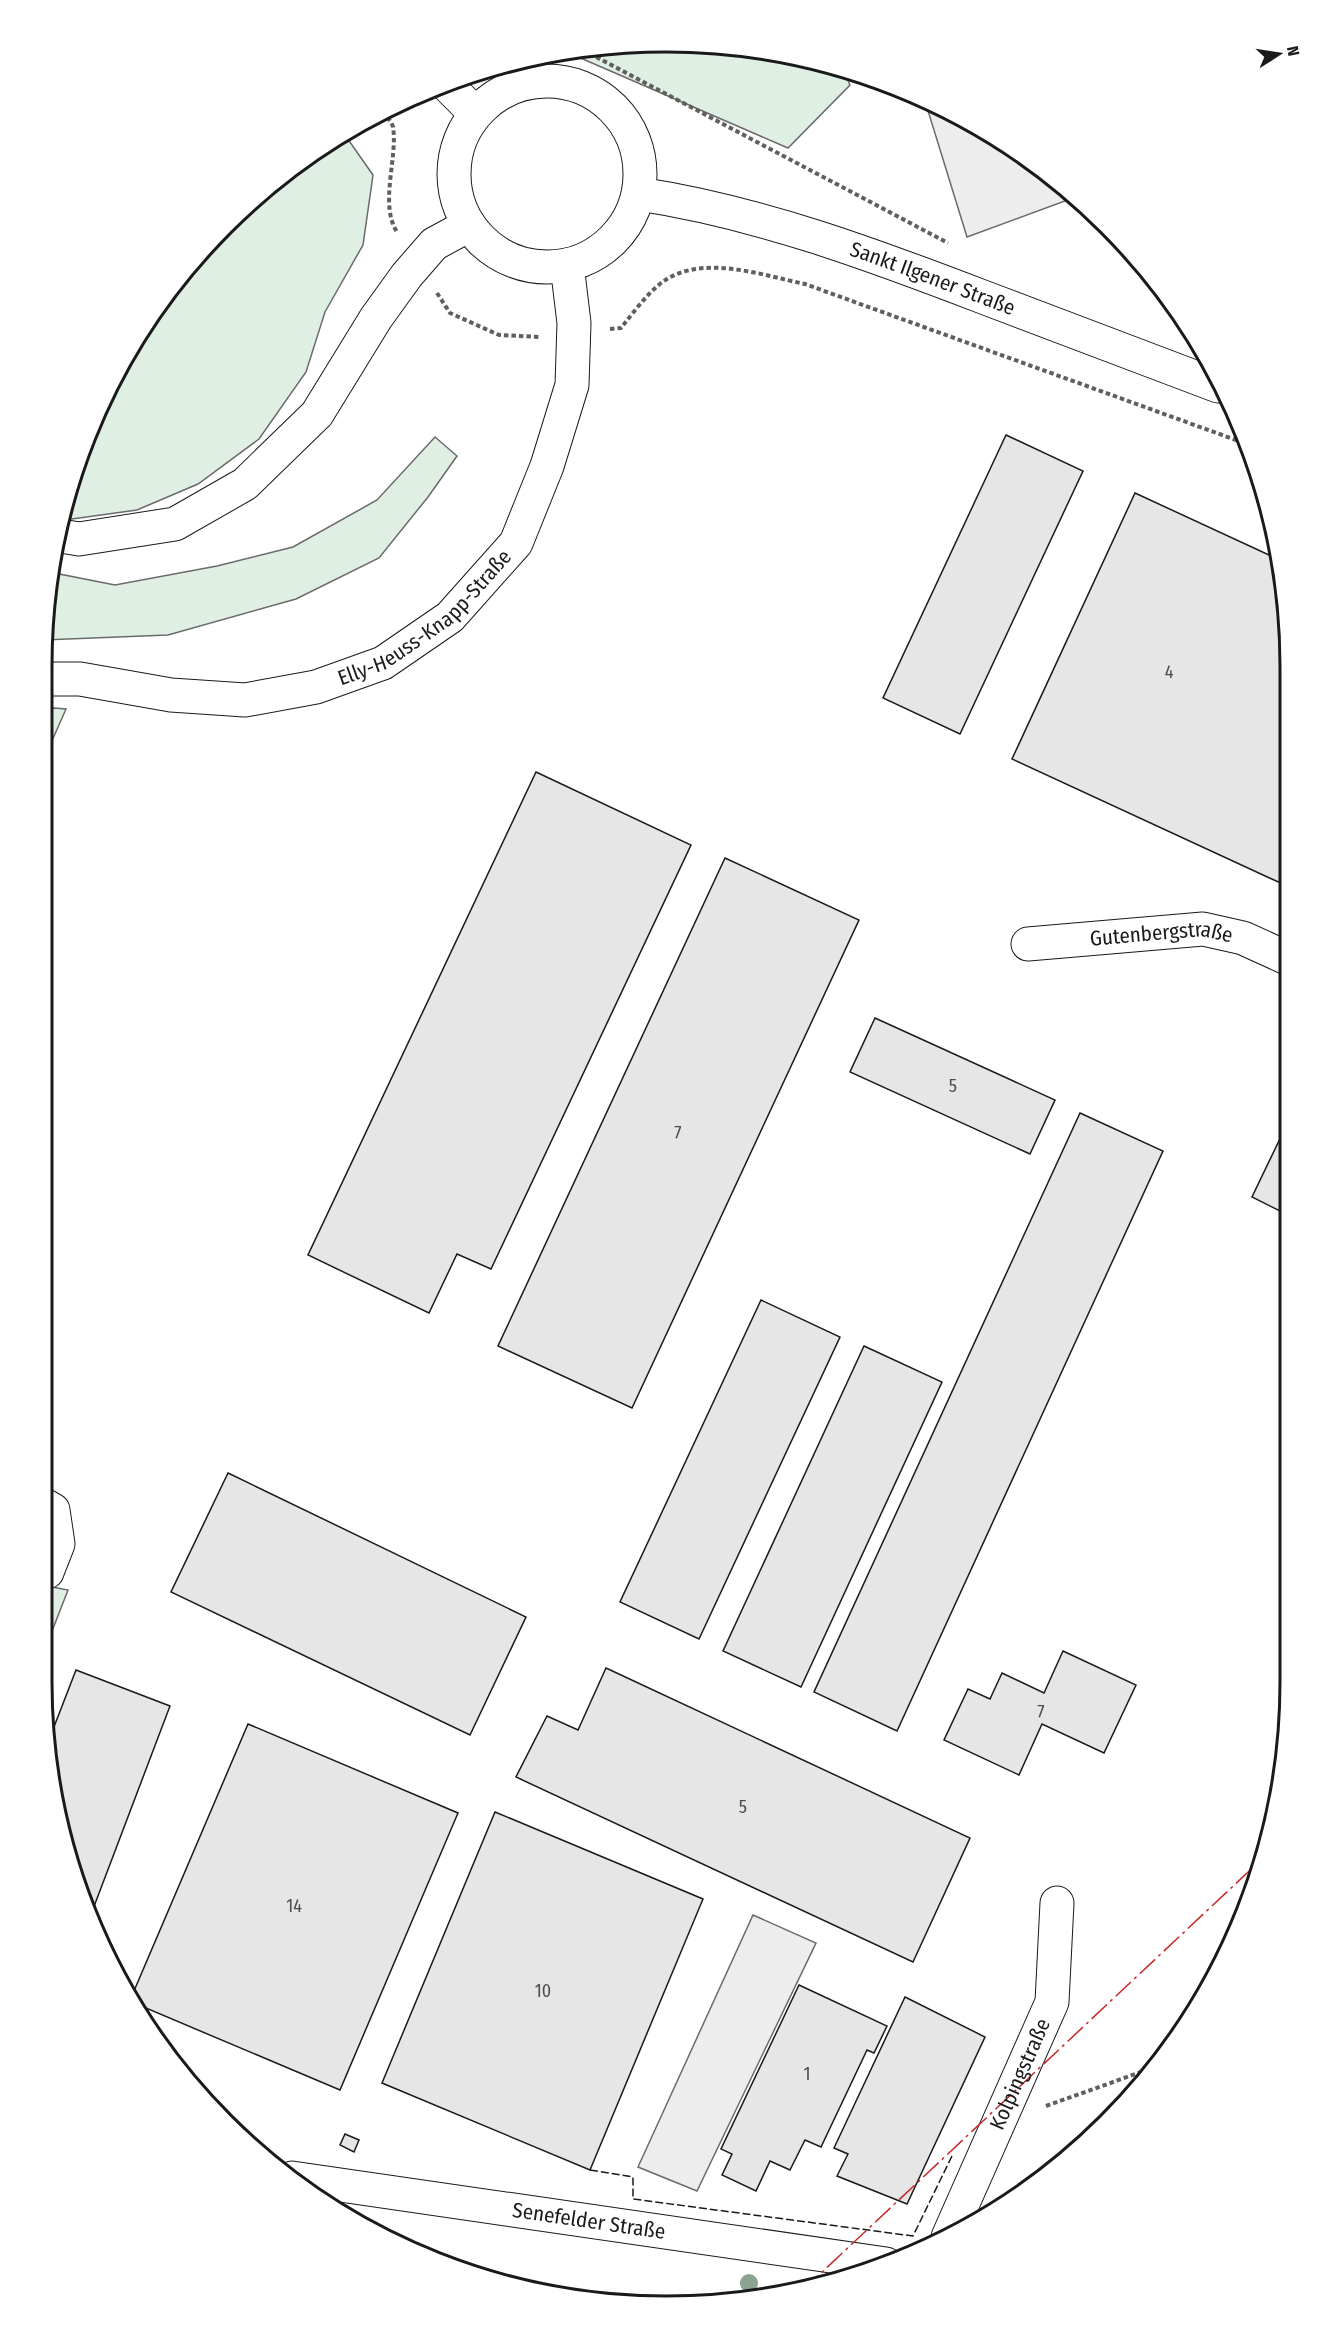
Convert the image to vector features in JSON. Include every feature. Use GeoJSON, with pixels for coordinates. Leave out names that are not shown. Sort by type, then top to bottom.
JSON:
{"type":"FeatureCollection","features":[{"type":"Feature","properties":{"kind":"street"},"geometry":{"type":"LineString","coordinates":[[559,81],[589,89],[614,107],[632,133],[640,163],[639,194],[632,214],[620,233],[605,248],[586,259],[567,266],[539,267],[512,260],[487,246],[469,225],[457,198],[454,168],[460,139],[475,113],[499,93],[528,82],[559,81]]}},
{"type":"Feature","properties":{"kind":"street"},"geometry":{"type":"LineString","coordinates":[[453,91],[475,113]]}},
{"type":"Feature","properties":{"kind":"street","name":"Sankt Ilgener Straße"},"geometry":{"type":"LineString","coordinates":[[639,194],[687,201],[764,220],[908,268],[1211,383]]}},
{"type":"Feature","properties":{"kind":"street"},"geometry":{"type":"LineString","coordinates":[[66,537],[79,539],[175,524],[245,484],[317,414],[376,318],[417,263],[434,244],[469,225]]}},
{"type":"Feature","properties":{"kind":"street","name":"Elly-Heuss-Knapp-Straße"},"geometry":{"type":"LineString","coordinates":[[52,679],[80,679],[171,695],[245,700],[316,687],[383,663],[450,617],[516,543],[547,466],[572,385],[574,334],[567,266]]}},
{"type":"Feature","properties":{"kind":"street","name":"Gutenbergstraße"},"geometry":{"type":"LineString","coordinates":[[1028,944],[1203,928],[1243,938],[1280,955]]}},
{"type":"Feature","properties":{"kind":"street"},"geometry":{"type":"LineString","coordinates":[[52,1509],[57,1544],[52,1558]]}},
{"type":"Feature","properties":{"kind":"street","name":"Kolpingstraße"},"geometry":{"type":"LineString","coordinates":[[954,2223],[1052,2002],[1057,1903]]}},
{"type":"Feature","properties":{"kind":"street","name":"Senefelder Straße"},"geometry":{"type":"LineString","coordinates":[[329,2194],[868,2262]]}},
{"type":"Feature","properties":{"kind":"path"},"geometry":{"type":"LineString","coordinates":[[596,57],[957,247]]}},
{"type":"Feature","properties":{"kind":"path"},"geometry":{"type":"LineString","coordinates":[[389,119],[393,126],[390,201],[393,226],[450,313],[499,335],[529,339],[621,328],[661,283],[687,269],[732,268],[805,284],[1237,440]]}},
{"type":"Feature","properties":{"kind":"path"},"geometry":{"type":"LineString","coordinates":[[999,2124],[1139,2073]]}},
{"type":"Feature","properties":{"kind":"green space"},"geometry":{"type":"Polygon","coordinates":[[[666,52],[707,54],[786,64],[848,80],[850,85],[788,148],[582,59],[666,52]]]}},
{"type":"Feature","properties":{"kind":"green space"},"geometry":{"type":"Polygon","coordinates":[[[349,141],[373,175],[363,245],[325,312],[306,372],[259,439],[198,484],[137,510],[72,519],[73,508],[85,469],[116,395],[156,325],[179,293],[232,232],[262,205],[293,179],[349,141]]]}},
{"type":"Feature","properties":{"kind":"green space"},"geometry":{"type":"Polygon","coordinates":[[[435,437],[457,456],[428,497],[379,558],[296,599],[168,635],[53,640],[60,574],[115,585],[217,566],[293,547],[377,500],[435,437]]]}},
{"type":"Feature","properties":{"kind":"green space"},"geometry":{"type":"Polygon","coordinates":[[[52,708],[66,709],[52,741],[52,708]]]}},
{"type":"Feature","properties":{"kind":"green space"},"geometry":{"type":"Polygon","coordinates":[[[52,1587],[68,1590],[52,1631],[52,1587]]]}},
{"type":"Feature","properties":{"kind":"shaded area"},"geometry":{"type":"Polygon","coordinates":[[[928,112],[1008,156],[1066,201],[967,237],[928,112]]]}},
{"type":"Feature","properties":{"kind":"shaded area"},"geometry":{"type":"Polygon","coordinates":[[[753,1915],[816,1943],[697,2191],[638,2167],[753,1915]]]}},
{"type":"Feature","properties":{"kind":"building"},"geometry":{"type":"Polygon","coordinates":[[[1006,435],[1083,471],[960,734],[883,698],[1006,435]]]}},
{"type":"Feature","properties":{"kind":"building"},"geometry":{"type":"Polygon","coordinates":[[[1135,493],[1270,556],[1279,626],[1280,883],[1012,759],[1135,493]]]}},
{"type":"Feature","properties":{"kind":"building"},"geometry":{"type":"Polygon","coordinates":[[[536,772],[691,845],[491,1269],[457,1254],[429,1313],[308,1255],[536,772]]]}},
{"type":"Feature","properties":{"kind":"building"},"geometry":{"type":"Polygon","coordinates":[[[725,858],[859,920],[632,1408],[498,1346],[725,858]]]}},
{"type":"Feature","properties":{"kind":"building"},"geometry":{"type":"Polygon","coordinates":[[[875,1018],[1055,1100],[1030,1154],[850,1072],[875,1018]]]}},
{"type":"Feature","properties":{"kind":"building"},"geometry":{"type":"Polygon","coordinates":[[[1080,1113],[1163,1151],[897,1731],[814,1692],[1080,1113]]]}},
{"type":"Feature","properties":{"kind":"building"},"geometry":{"type":"Polygon","coordinates":[[[1280,1139],[1280,1211],[1252,1197],[1280,1139]]]}},
{"type":"Feature","properties":{"kind":"building"},"geometry":{"type":"Polygon","coordinates":[[[761,1300],[840,1337],[699,1639],[620,1602],[761,1300]]]}},
{"type":"Feature","properties":{"kind":"building"},"geometry":{"type":"Polygon","coordinates":[[[864,1346],[942,1382],[801,1687],[723,1651],[864,1346]]]}},
{"type":"Feature","properties":{"kind":"building"},"geometry":{"type":"Polygon","coordinates":[[[228,1473],[526,1617],[470,1735],[171,1592],[228,1473]]]}},
{"type":"Feature","properties":{"kind":"building"},"geometry":{"type":"Polygon","coordinates":[[[1063,1651],[1136,1685],[1104,1753],[1042,1724],[1019,1775],[944,1740],[968,1689],[990,1699],[1002,1673],[1044,1693],[1063,1651]]]}},
{"type":"Feature","properties":{"kind":"building"},"geometry":{"type":"Polygon","coordinates":[[[606,1668],[970,1838],[913,1962],[516,1777],[547,1716],[578,1730],[606,1668]]]}},
{"type":"Feature","properties":{"kind":"building"},"geometry":{"type":"Polygon","coordinates":[[[76,1670],[170,1706],[95,1905],[73,1840],[64,1801],[54,1726],[76,1670]]]}},
{"type":"Feature","properties":{"kind":"building"},"geometry":{"type":"Polygon","coordinates":[[[248,1724],[458,1813],[340,2090],[147,2009],[135,1988],[248,1724]]]}},
{"type":"Feature","properties":{"kind":"building"},"geometry":{"type":"Polygon","coordinates":[[[495,1812],[703,1899],[590,2170],[382,2083],[495,1812]]]}},
{"type":"Feature","properties":{"kind":"building"},"geometry":{"type":"Polygon","coordinates":[[[799,1985],[887,2026],[874,2053],[867,2050],[821,2147],[805,2140],[790,2170],[770,2161],[756,2191],[722,2175],[732,2154],[721,2149],[799,1985]]]}},
{"type":"Feature","properties":{"kind":"building"},"geometry":{"type":"Polygon","coordinates":[[[905,1997],[985,2037],[907,2204],[837,2176],[848,2154],[834,2148],[905,1997]]]}},
{"type":"Feature","properties":{"kind":"building"},"geometry":{"type":"Polygon","coordinates":[[[345,2134],[359,2140],[354,2152],[340,2145],[345,2134]]]}},
{"type":"Feature","properties":{"kind":"fence"},"geometry":{"type":"LineString","coordinates":[[590,2170],[633,2177],[633,2199],[913,2236],[952,2156]]}},
{"type":"Feature","properties":{"kind":"power"},"geometry":{"type":"LineString","coordinates":[[817,2277],[1251,1869]]}}]}
